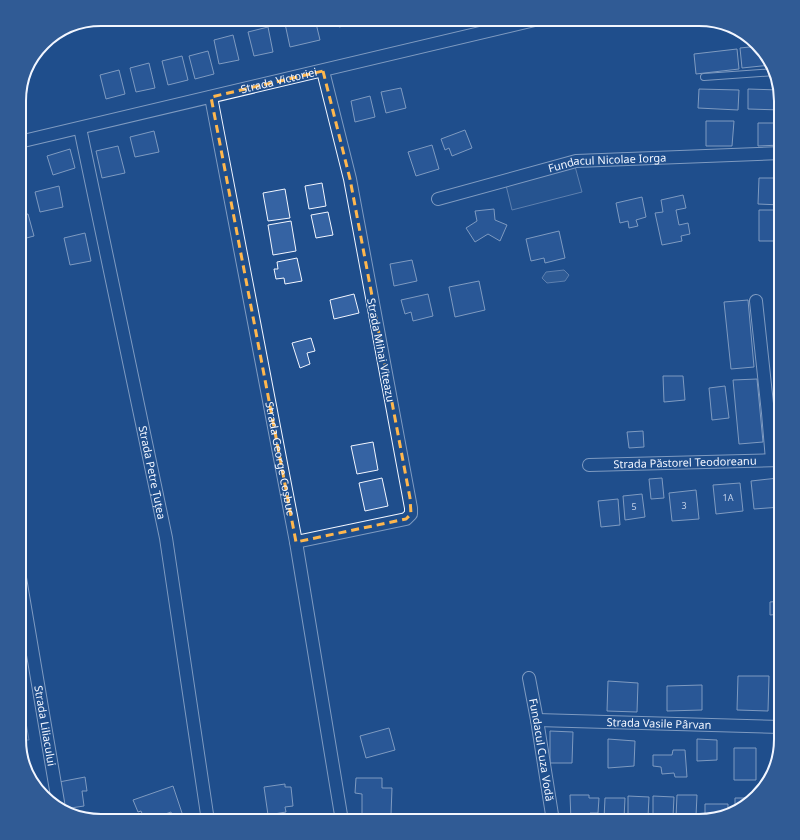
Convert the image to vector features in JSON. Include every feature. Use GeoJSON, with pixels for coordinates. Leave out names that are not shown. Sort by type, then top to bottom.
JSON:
{"type":"FeatureCollection","features":[{"type":"Feature","properties":{"kind":"street","name":"Strada Victoriei"},"geometry":{"type":"LineString","coordinates":[[26,140],[510,26]]}},
{"type":"Feature","properties":{"kind":"street","name":"Strada Mihai Viteazu"},"geometry":{"type":"LineString","coordinates":[[296,542],[406,519],[411,514],[350,179],[323,71]]}},
{"type":"Feature","properties":{"kind":"street","name":"Strada George Coșbuc"},"geometry":{"type":"LineString","coordinates":[[211,97],[296,542],[341,814]]}},
{"type":"Feature","properties":{"kind":"street","name":"Strada Petre Țuțea"},"geometry":{"type":"LineString","coordinates":[[80,128],[166,538],[207,814]]}},
{"type":"Feature","properties":{"kind":"street","name":"Fundacul Nicolae Iorga"},"geometry":{"type":"LineString","coordinates":[[438,199],[576,160],[774,153]]}},
{"type":"Feature","properties":{"kind":"street"},"geometry":{"type":"LineString","coordinates":[[756,301],[768,413],[774,444]]}},
{"type":"Feature","properties":{"kind":"street","name":"Strada Păstorel Teodoreanu"},"geometry":{"type":"LineString","coordinates":[[589,465],[774,460]]}},
{"type":"Feature","properties":{"kind":"street","name":"Strada Liliacului"},"geometry":{"type":"LineString","coordinates":[[26,613],[58,801]]}},
{"type":"Feature","properties":{"kind":"street","name":"Fundacul Cuza Vodă"},"geometry":{"type":"LineString","coordinates":[[529,678],[553,814]]}},
{"type":"Feature","properties":{"kind":"street","name":"Strada Vasile Pârvan"},"geometry":{"type":"LineString","coordinates":[[537,720],[774,727]]}},
{"type":"Feature","properties":{"kind":"lane"},"geometry":{"type":"LineString","coordinates":[[704,77],[768,72]]}},
{"type":"Feature","properties":{"kind":"highlighted area"},"geometry":{"type":"Polygon","coordinates":[[[323,71],[350,179],[410,498],[411,514],[406,519],[296,542],[211,97],[323,71]]]}},
{"type":"Feature","properties":{"kind":"shaded area"},"geometry":{"type":"Polygon","coordinates":[[[573,159],[582,192],[512,210],[504,177],[573,159]]]}},
{"type":"Feature","properties":{"kind":"shaded area"},"geometry":{"type":"Polygon","coordinates":[[[564,270],[569,275],[565,281],[547,283],[542,278],[546,272],[564,270]]]}},
{"type":"Feature","properties":{"kind":"shaded area"},"geometry":{"type":"Polygon","coordinates":[[[26,723],[29,740],[26,740],[26,723]]]}},
{"type":"Feature","properties":{"kind":"building"},"geometry":{"type":"Polygon","coordinates":[[[286,26],[317,26],[320,40],[290,47],[286,26]]]}},
{"type":"Feature","properties":{"kind":"building"},"geometry":{"type":"Polygon","coordinates":[[[268,27],[273,52],[254,56],[248,32],[268,27]]]}},
{"type":"Feature","properties":{"kind":"building"},"geometry":{"type":"Polygon","coordinates":[[[233,35],[239,60],[219,64],[214,40],[233,35]]]}},
{"type":"Feature","properties":{"kind":"building"},"geometry":{"type":"Polygon","coordinates":[[[751,47],[759,55],[765,66],[742,68],[740,48],[751,47]]]}},
{"type":"Feature","properties":{"kind":"building"},"geometry":{"type":"Polygon","coordinates":[[[737,49],[739,69],[696,74],[694,54],[737,49]]]}},
{"type":"Feature","properties":{"kind":"building"},"geometry":{"type":"Polygon","coordinates":[[[208,51],[214,74],[195,79],[189,56],[208,51]]]}},
{"type":"Feature","properties":{"kind":"building"},"geometry":{"type":"Polygon","coordinates":[[[182,56],[188,80],[168,85],[162,61],[182,56]]]}},
{"type":"Feature","properties":{"kind":"building"},"geometry":{"type":"Polygon","coordinates":[[[149,63],[155,88],[136,92],[130,68],[149,63]]]}},
{"type":"Feature","properties":{"kind":"building"},"geometry":{"type":"Polygon","coordinates":[[[119,70],[125,94],[106,99],[100,75],[119,70]]]}},
{"type":"Feature","properties":{"kind":"building"},"geometry":{"type":"Polygon","coordinates":[[[401,88],[406,108],[386,113],[381,92],[401,88]]]}},
{"type":"Feature","properties":{"kind":"building"},"geometry":{"type":"Polygon","coordinates":[[[699,89],[739,90],[738,110],[698,108],[699,89]]]}},
{"type":"Feature","properties":{"kind":"building"},"geometry":{"type":"Polygon","coordinates":[[[748,89],[773,90],[774,110],[748,109],[748,89]]]}},
{"type":"Feature","properties":{"kind":"building"},"geometry":{"type":"Polygon","coordinates":[[[370,96],[375,117],[355,122],[351,101],[370,96]]]}},
{"type":"Feature","properties":{"kind":"building"},"geometry":{"type":"Polygon","coordinates":[[[706,121],[734,121],[732,146],[706,146],[706,121]]]}},
{"type":"Feature","properties":{"kind":"building"},"geometry":{"type":"Polygon","coordinates":[[[758,123],[774,123],[774,145],[758,146],[758,123]]]}},
{"type":"Feature","properties":{"kind":"building"},"geometry":{"type":"Polygon","coordinates":[[[465,130],[472,148],[452,156],[449,148],[445,150],[441,139],[465,130]]]}},
{"type":"Feature","properties":{"kind":"building"},"geometry":{"type":"Polygon","coordinates":[[[154,131],[159,152],[135,157],[130,137],[154,131]]]}},
{"type":"Feature","properties":{"kind":"building"},"geometry":{"type":"Polygon","coordinates":[[[432,145],[439,169],[416,176],[408,152],[432,145]]]}},
{"type":"Feature","properties":{"kind":"building"},"geometry":{"type":"Polygon","coordinates":[[[118,146],[125,173],[102,178],[96,151],[118,146]]]}},
{"type":"Feature","properties":{"kind":"building"},"geometry":{"type":"Polygon","coordinates":[[[70,149],[75,168],[53,175],[47,156],[70,149]]]}},
{"type":"Feature","properties":{"kind":"building"},"geometry":{"type":"Polygon","coordinates":[[[759,178],[774,178],[774,205],[758,204],[759,178]]]}},
{"type":"Feature","properties":{"kind":"building"},"geometry":{"type":"Polygon","coordinates":[[[322,183],[326,206],[309,209],[305,186],[322,183]]]}},
{"type":"Feature","properties":{"kind":"building"},"geometry":{"type":"Polygon","coordinates":[[[59,186],[63,207],[40,212],[35,192],[59,186]]]}},
{"type":"Feature","properties":{"kind":"building"},"geometry":{"type":"Polygon","coordinates":[[[285,189],[290,218],[268,221],[263,193],[285,189]]]}},
{"type":"Feature","properties":{"kind":"building"},"geometry":{"type":"Polygon","coordinates":[[[683,195],[686,208],[676,210],[679,225],[688,223],[690,234],[681,236],[682,241],[662,245],[655,213],[663,212],[661,200],[683,195]]]}},
{"type":"Feature","properties":{"kind":"building"},"geometry":{"type":"Polygon","coordinates":[[[642,197],[646,217],[636,220],[638,226],[629,228],[628,221],[620,223],[616,203],[642,197]]]}},
{"type":"Feature","properties":{"kind":"building"},"geometry":{"type":"Polygon","coordinates":[[[494,209],[495,220],[507,225],[500,241],[488,234],[475,242],[466,228],[477,221],[475,211],[494,209]]]}},
{"type":"Feature","properties":{"kind":"building"},"geometry":{"type":"Polygon","coordinates":[[[759,210],[774,210],[774,241],[759,241],[759,210]]]}},
{"type":"Feature","properties":{"kind":"building"},"geometry":{"type":"Polygon","coordinates":[[[328,212],[333,235],[316,238],[311,215],[328,212]]]}},
{"type":"Feature","properties":{"kind":"building"},"geometry":{"type":"Polygon","coordinates":[[[26,214],[28,214],[34,236],[26,238],[26,214]]]}},
{"type":"Feature","properties":{"kind":"building"},"geometry":{"type":"Polygon","coordinates":[[[291,221],[296,251],[273,255],[268,225],[291,221]]]}},
{"type":"Feature","properties":{"kind":"building"},"geometry":{"type":"Polygon","coordinates":[[[559,231],[565,258],[545,263],[544,258],[531,261],[526,239],[559,231]]]}},
{"type":"Feature","properties":{"kind":"building"},"geometry":{"type":"Polygon","coordinates":[[[85,233],[91,261],[70,265],[64,238],[85,233]]]}},
{"type":"Feature","properties":{"kind":"building"},"geometry":{"type":"Polygon","coordinates":[[[297,258],[302,281],[285,284],[284,278],[276,279],[274,269],[278,269],[277,262],[297,258]]]}},
{"type":"Feature","properties":{"kind":"building"},"geometry":{"type":"Polygon","coordinates":[[[412,260],[417,281],[394,286],[390,264],[412,260]]]}},
{"type":"Feature","properties":{"kind":"building"},"geometry":{"type":"Polygon","coordinates":[[[479,281],[485,310],[455,317],[449,287],[479,281]]]}},
{"type":"Feature","properties":{"kind":"building"},"geometry":{"type":"Polygon","coordinates":[[[354,294],[359,313],[334,319],[330,300],[354,294]]]}},
{"type":"Feature","properties":{"kind":"building"},"geometry":{"type":"Polygon","coordinates":[[[428,294],[433,316],[413,321],[411,312],[405,314],[401,300],[428,294]]]}},
{"type":"Feature","properties":{"kind":"building"},"geometry":{"type":"Polygon","coordinates":[[[748,300],[754,367],[731,369],[724,302],[748,300]]]}},
{"type":"Feature","properties":{"kind":"building"},"geometry":{"type":"Polygon","coordinates":[[[311,338],[315,351],[307,353],[310,364],[300,368],[292,343],[311,338]]]}},
{"type":"Feature","properties":{"kind":"building"},"geometry":{"type":"Polygon","coordinates":[[[663,376],[683,376],[685,400],[664,402],[663,376]]]}},
{"type":"Feature","properties":{"kind":"building"},"geometry":{"type":"Polygon","coordinates":[[[757,379],[763,442],[739,444],[733,380],[757,379]]]}},
{"type":"Feature","properties":{"kind":"building"},"geometry":{"type":"Polygon","coordinates":[[[725,386],[729,418],[712,420],[709,388],[725,386]]]}},
{"type":"Feature","properties":{"kind":"building"},"geometry":{"type":"Polygon","coordinates":[[[643,431],[644,447],[629,448],[627,432],[643,431]]]}},
{"type":"Feature","properties":{"kind":"building"},"geometry":{"type":"Polygon","coordinates":[[[373,442],[378,470],[357,474],[351,446],[373,442]]]}},
{"type":"Feature","properties":{"kind":"building"},"geometry":{"type":"Polygon","coordinates":[[[382,478],[388,506],[365,511],[359,483],[382,478]]]}},
{"type":"Feature","properties":{"kind":"building"},"geometry":{"type":"Polygon","coordinates":[[[662,478],[664,498],[651,499],[649,479],[662,478]]]}},
{"type":"Feature","properties":{"kind":"building"},"geometry":{"type":"Polygon","coordinates":[[[774,478],[774,508],[754,509],[751,481],[774,478]]]}},
{"type":"Feature","properties":{"kind":"building"},"geometry":{"type":"Polygon","coordinates":[[[740,483],[743,511],[716,514],[713,485],[740,483]]]}},
{"type":"Feature","properties":{"kind":"building"},"geometry":{"type":"Polygon","coordinates":[[[696,490],[699,519],[672,521],[669,493],[696,490]]]}},
{"type":"Feature","properties":{"kind":"building"},"geometry":{"type":"Polygon","coordinates":[[[642,494],[645,517],[625,520],[623,496],[642,494]]]}},
{"type":"Feature","properties":{"kind":"building"},"geometry":{"type":"Polygon","coordinates":[[[618,499],[620,525],[601,527],[598,501],[618,499]]]}},
{"type":"Feature","properties":{"kind":"building"},"geometry":{"type":"Polygon","coordinates":[[[770,602],[774,602],[774,615],[770,615],[770,602]]]}},
{"type":"Feature","properties":{"kind":"building"},"geometry":{"type":"Polygon","coordinates":[[[738,676],[769,676],[768,711],[737,710],[738,676]]]}},
{"type":"Feature","properties":{"kind":"building"},"geometry":{"type":"Polygon","coordinates":[[[608,681],[638,683],[637,712],[607,711],[608,681]]]}},
{"type":"Feature","properties":{"kind":"building"},"geometry":{"type":"Polygon","coordinates":[[[702,685],[702,710],[667,711],[667,686],[702,685]]]}},
{"type":"Feature","properties":{"kind":"building"},"geometry":{"type":"Polygon","coordinates":[[[389,728],[395,750],[366,758],[360,736],[389,728]]]}},
{"type":"Feature","properties":{"kind":"building"},"geometry":{"type":"Polygon","coordinates":[[[550,731],[573,732],[572,763],[550,763],[550,731]]]}},
{"type":"Feature","properties":{"kind":"building"},"geometry":{"type":"Polygon","coordinates":[[[608,739],[635,741],[634,766],[608,768],[608,739]]]}},
{"type":"Feature","properties":{"kind":"building"},"geometry":{"type":"Polygon","coordinates":[[[697,739],[717,740],[717,760],[697,761],[697,739]]]}},
{"type":"Feature","properties":{"kind":"building"},"geometry":{"type":"Polygon","coordinates":[[[734,748],[756,748],[756,780],[734,780],[734,748]]]}},
{"type":"Feature","properties":{"kind":"building"},"geometry":{"type":"Polygon","coordinates":[[[673,750],[685,750],[687,777],[675,777],[674,773],[662,774],[661,767],[653,766],[653,755],[672,755],[673,750]]]}},
{"type":"Feature","properties":{"kind":"building"},"geometry":{"type":"Polygon","coordinates":[[[85,777],[87,791],[82,791],[84,806],[72,808],[63,804],[59,782],[85,777]]]}},
{"type":"Feature","properties":{"kind":"building"},"geometry":{"type":"Polygon","coordinates":[[[356,778],[382,778],[382,788],[392,788],[391,814],[362,814],[362,794],[355,793],[356,778]]]}},
{"type":"Feature","properties":{"kind":"building"},"geometry":{"type":"Polygon","coordinates":[[[285,784],[285,787],[291,787],[293,806],[285,807],[286,812],[268,814],[264,787],[285,784]]]}},
{"type":"Feature","properties":{"kind":"building"},"geometry":{"type":"Polygon","coordinates":[[[173,786],[182,814],[172,814],[171,812],[165,814],[142,814],[141,811],[138,812],[133,800],[173,786]]]}},
{"type":"Feature","properties":{"kind":"building"},"geometry":{"type":"Polygon","coordinates":[[[570,795],[589,795],[589,798],[599,798],[598,813],[571,814],[570,795]]]}},
{"type":"Feature","properties":{"kind":"building"},"geometry":{"type":"Polygon","coordinates":[[[677,795],[697,795],[696,814],[676,814],[677,795]]]}},
{"type":"Feature","properties":{"kind":"building"},"geometry":{"type":"Polygon","coordinates":[[[628,796],[649,797],[648,814],[628,814],[628,796]]]}},
{"type":"Feature","properties":{"kind":"building"},"geometry":{"type":"Polygon","coordinates":[[[653,796],[674,797],[673,814],[653,814],[653,796]]]}},
{"type":"Feature","properties":{"kind":"building"},"geometry":{"type":"Polygon","coordinates":[[[605,798],[625,798],[624,814],[604,814],[605,798]]]}},
{"type":"Feature","properties":{"kind":"building"},"geometry":{"type":"Polygon","coordinates":[[[735,798],[745,798],[737,804],[735,805],[735,798]]]}},
{"type":"Feature","properties":{"kind":"building"},"geometry":{"type":"Polygon","coordinates":[[[705,804],[728,804],[728,808],[714,813],[705,814],[705,804]]]}}]}
